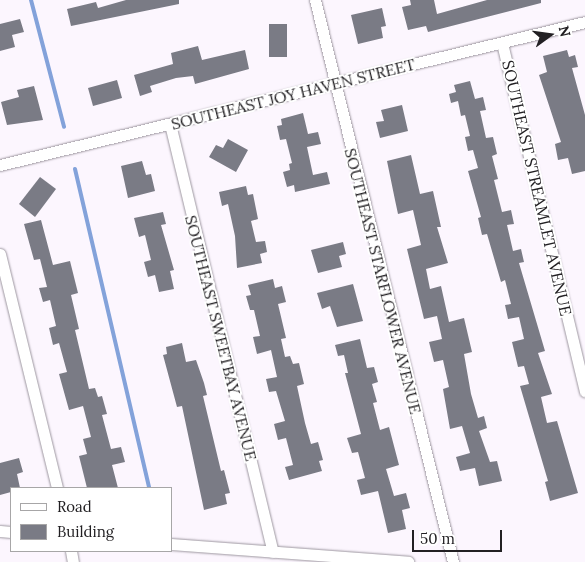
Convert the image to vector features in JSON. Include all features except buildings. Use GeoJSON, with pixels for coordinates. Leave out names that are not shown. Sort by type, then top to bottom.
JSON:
{"type":"FeatureCollection","features":[{"type":"Feature","properties":{"kind":"street","name":"SOUTHEAST STARFLOWER AVENUE"},"geometry":{"type":"LineString","coordinates":[[315,0],[453,562]]}},
{"type":"Feature","properties":{"kind":"street","name":"SOUTHEAST JOY HAVEN STREET"},"geometry":{"type":"LineString","coordinates":[[0,165],[585,22]]}},
{"type":"Feature","properties":{"kind":"street","name":"SOUTHEAST STREAMLET AVENUE"},"geometry":{"type":"LineString","coordinates":[[502,43],[585,391]]}},
{"type":"Feature","properties":{"kind":"street","name":"SOUTHEAST SWEETBAY AVENUE"},"geometry":{"type":"LineString","coordinates":[[170,124],[273,552]]}},
{"type":"Feature","properties":{"kind":"street"},"geometry":{"type":"LineString","coordinates":[[0,254],[57,487]]}},
{"type":"Feature","properties":{"kind":"street"},"geometry":{"type":"LineString","coordinates":[[172,544],[408,562]]}},
{"type":"Feature","properties":{"kind":"waterway"},"geometry":{"type":"LineString","coordinates":[[31,0],[64,127]]}},
{"type":"Feature","properties":{"kind":"waterway"},"geometry":{"type":"LineString","coordinates":[[75,169],[149,487]]}}]}
